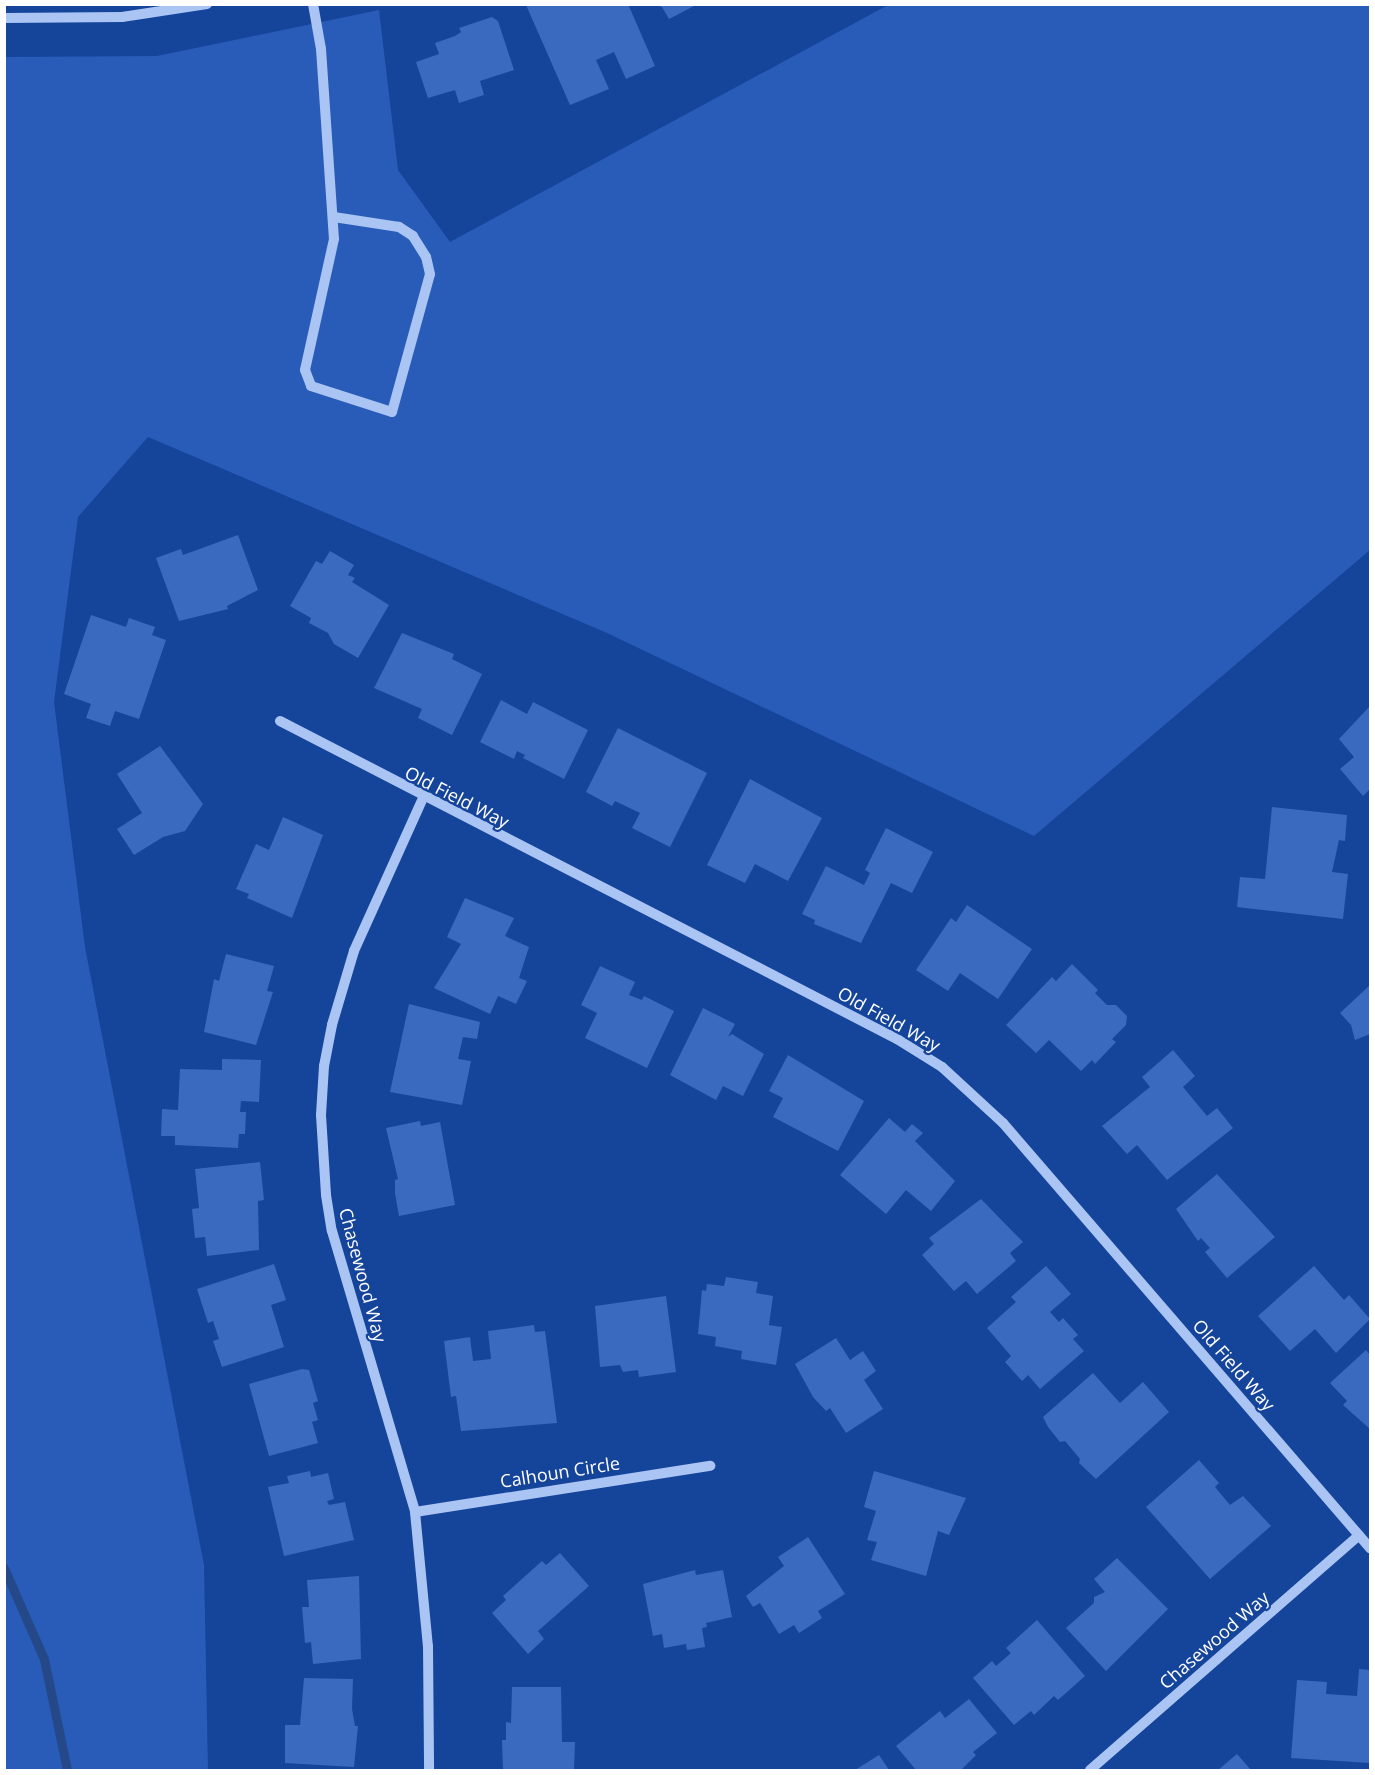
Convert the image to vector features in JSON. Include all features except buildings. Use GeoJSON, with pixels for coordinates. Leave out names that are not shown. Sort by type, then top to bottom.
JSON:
{"type":"FeatureCollection","features":[{"type":"Feature","properties":{"kind":"street"},"geometry":{"type":"LineString","coordinates":[[4,18],[122,17],[207,4]]}},
{"type":"Feature","properties":{"kind":"street"},"geometry":{"type":"LineString","coordinates":[[313,4],[321,49],[334,239],[305,369],[311,386],[392,412],[430,274],[426,257],[413,236],[399,227],[334,217]]}},
{"type":"Feature","properties":{"kind":"street","name":"Old Field Way"},"geometry":{"type":"LineString","coordinates":[[280,721],[423,798],[897,1040],[942,1067],[1003,1123],[1371,1548]]}},
{"type":"Feature","properties":{"kind":"street","name":"Chasewood Way"},"geometry":{"type":"LineString","coordinates":[[423,798],[354,951],[332,1025],[324,1066],[321,1115],[326,1195],[332,1231],[415,1512],[428,1646],[429,1770]]}},
{"type":"Feature","properties":{"kind":"street","name":"Calhoun Circle"},"geometry":{"type":"LineString","coordinates":[[415,1512],[710,1466]]}},
{"type":"Feature","properties":{"kind":"street","name":"Chasewood Way"},"geometry":{"type":"LineString","coordinates":[[1090,1770],[1359,1535]]}},
{"type":"Feature","properties":{"kind":"shaded area"},"geometry":{"type":"Polygon","coordinates":[[[888,5],[1370,5],[1370,550],[1034,836],[607,633],[148,437],[78,517],[54,702],[85,947],[204,1565],[208,1770],[5,1770],[4,57],[157,56],[379,10],[398,170],[450,242],[888,5]]]}},
{"type":"Feature","properties":{"kind":"waterway"},"geometry":{"type":"LineString","coordinates":[[4,1568],[44,1659],[67,1770]]}}]}
